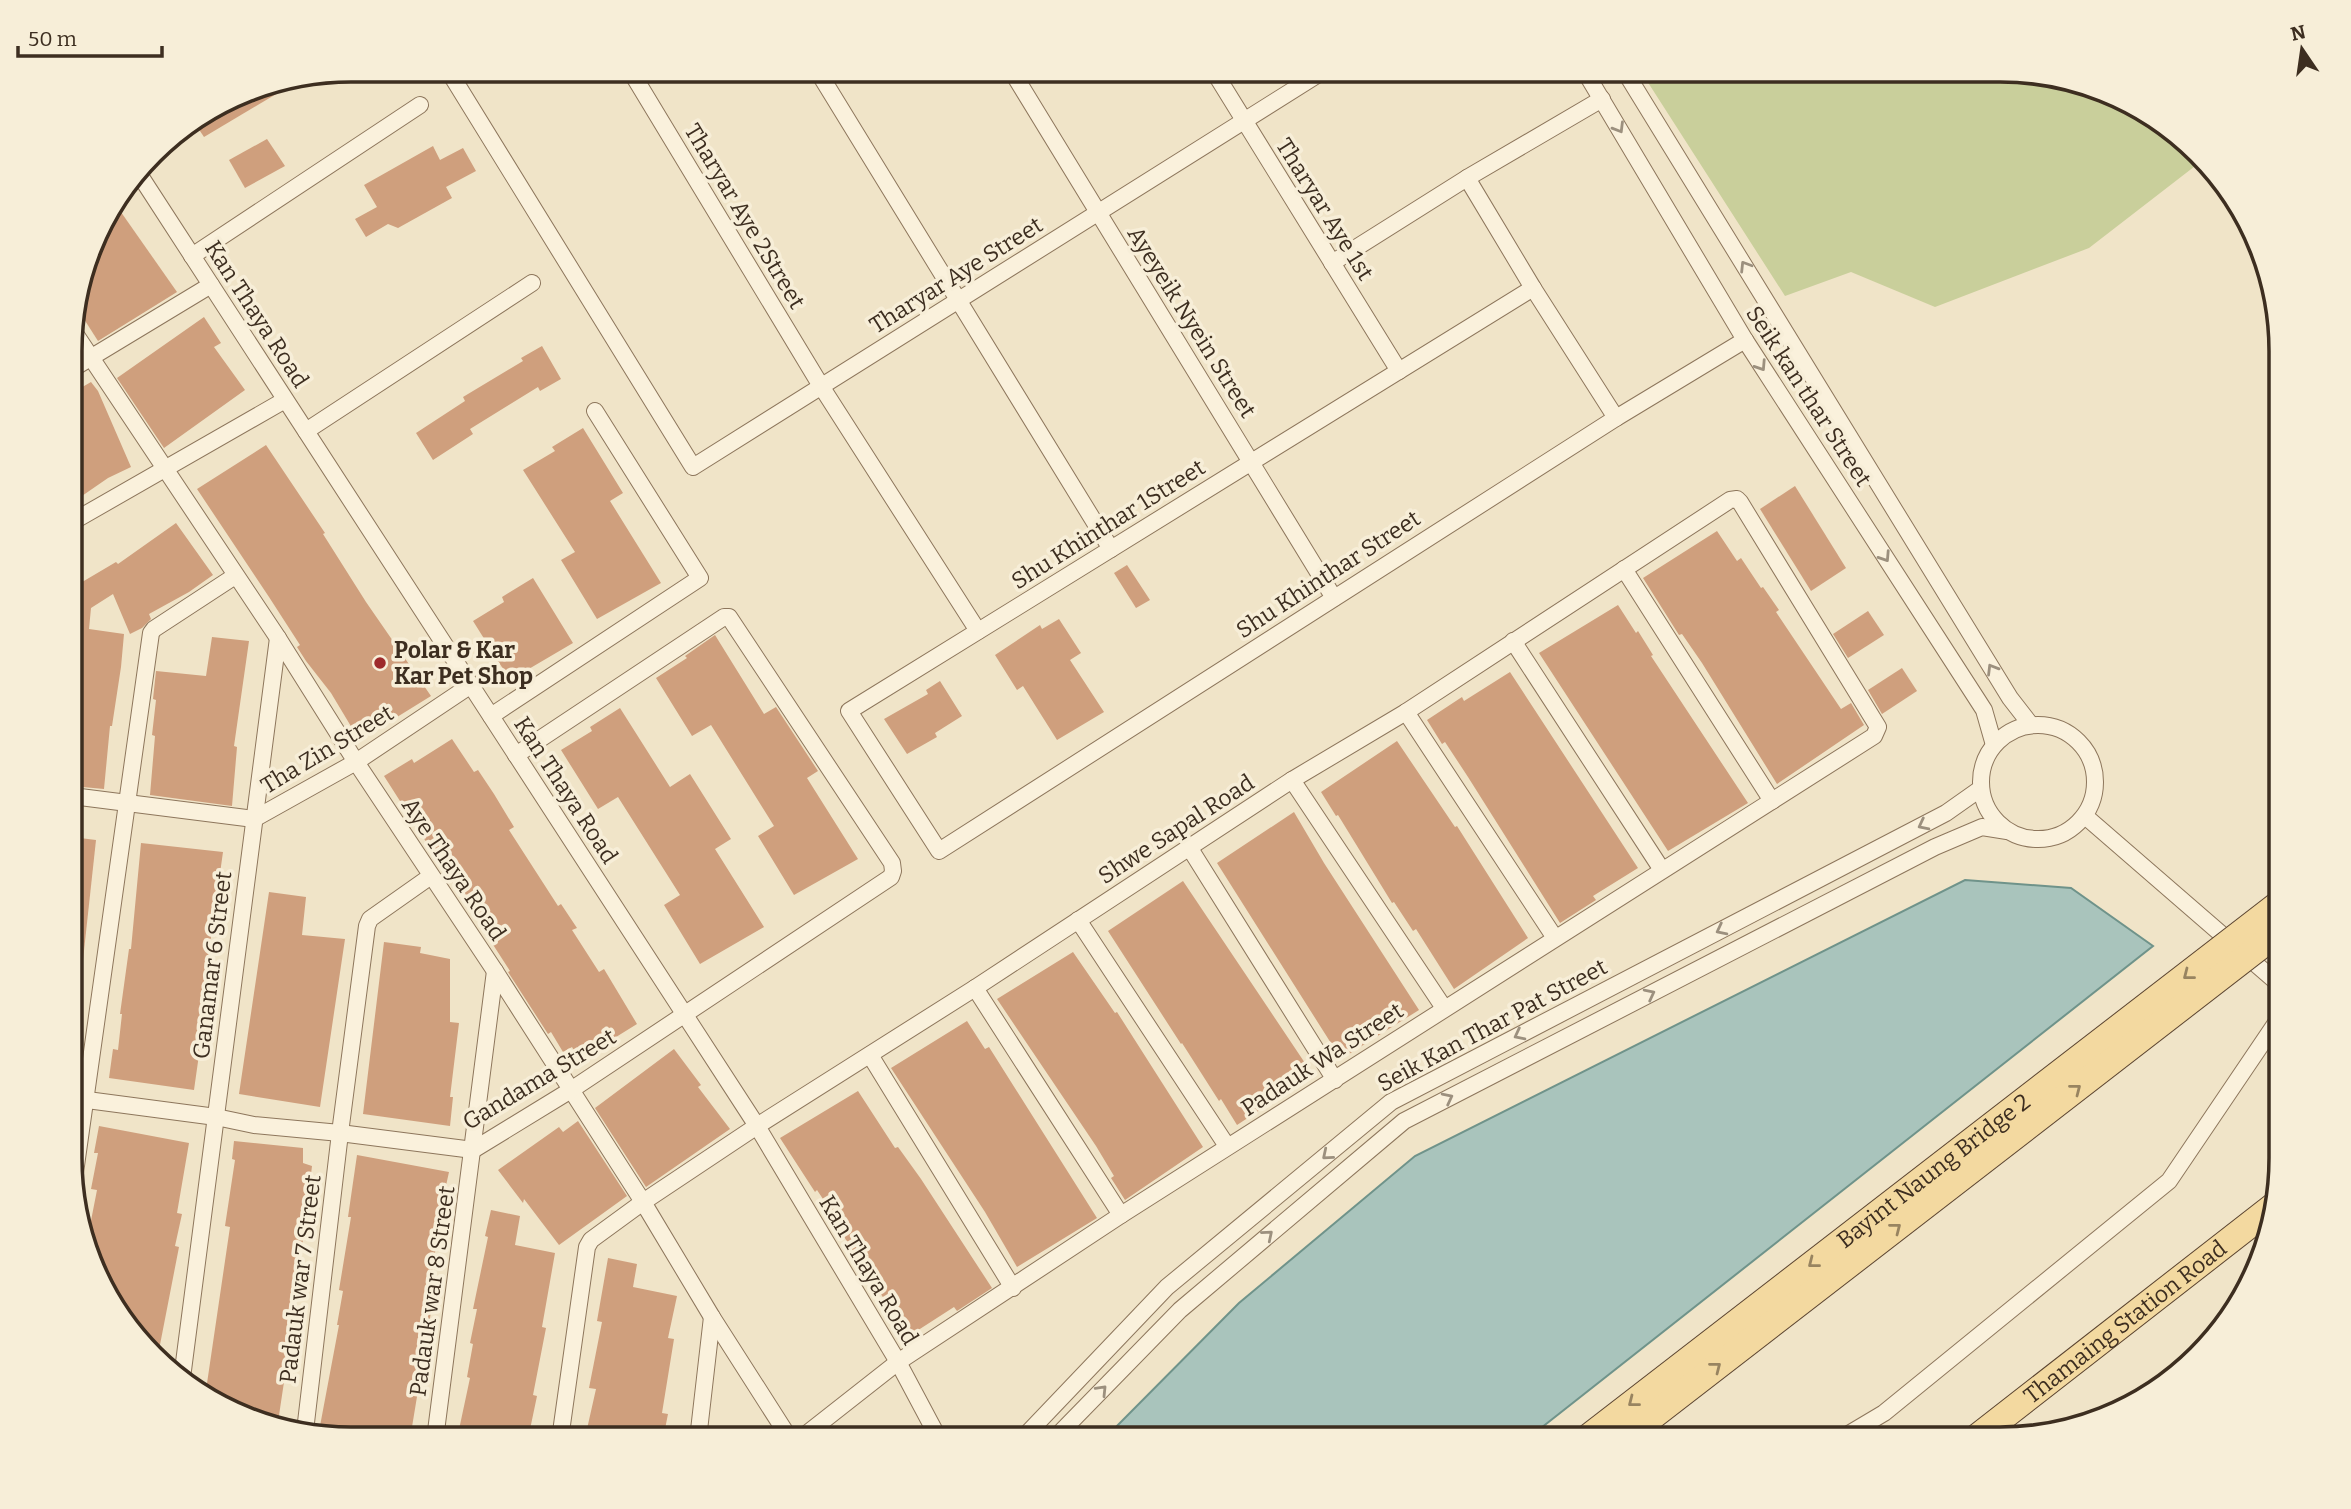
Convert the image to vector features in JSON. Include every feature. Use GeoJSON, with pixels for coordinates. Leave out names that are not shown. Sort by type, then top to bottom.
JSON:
{"type":"FeatureCollection","features":[{"type":"Feature","properties":{"kind":"main road","name":"Bayint Naung Bridge 2"},"geometry":{"type":"LineString","coordinates":[[1600,1427],[2269,911]]}},
{"type":"Feature","properties":{"kind":"main road","name":"Bayint Naung Bridge 2"},"geometry":{"type":"LineString","coordinates":[[1637,1427],[2269,939]]}},
{"type":"Feature","properties":{"kind":"main road","name":"Thamaing Station Road"},"geometry":{"type":"LineString","coordinates":[[1990,1427],[2263,1214]]}},
{"type":"Feature","properties":{"kind":"street","name":"Tharyar Aye Street"},"geometry":{"type":"LineString","coordinates":[[461,82],[693,467],[1244,121]]}},
{"type":"Feature","properties":{"kind":"street","name":"Tharyar Aye 2Street"},"geometry":{"type":"LineString","coordinates":[[637,82],[821,386],[978,631]]}},
{"type":"Feature","properties":{"kind":"street"},"geometry":{"type":"LineString","coordinates":[[824,82],[1111,549]]}},
{"type":"Feature","properties":{"kind":"street","name":"Ayeyeik Nyein Street"},"geometry":{"type":"LineString","coordinates":[[1018,82],[1334,598]]}},
{"type":"Feature","properties":{"kind":"street","name":"Tharyar Aye 1st"},"geometry":{"type":"LineString","coordinates":[[1220,82],[1399,371]]}},
{"type":"Feature","properties":{"kind":"street"},"geometry":{"type":"LineString","coordinates":[[1244,121],[1306,82]]}},
{"type":"Feature","properties":{"kind":"street","name":"Seik kan thar Street"},"geometry":{"type":"LineString","coordinates":[[1591,82],[1745,340],[1984,710],[1994,745]]}},
{"type":"Feature","properties":{"kind":"street","name":"Seik kan thar Street"},"geometry":{"type":"LineString","coordinates":[[1630,82],[2010,698],[2031,725]]}},
{"type":"Feature","properties":{"kind":"street"},"geometry":{"type":"LineString","coordinates":[[1332,263],[1467,178],[1602,99]]}},
{"type":"Feature","properties":{"kind":"street"},"geometry":{"type":"LineString","coordinates":[[192,257],[420,105]]}},
{"type":"Feature","properties":{"kind":"street"},"geometry":{"type":"LineString","coordinates":[[1467,178],[1616,418]]}},
{"type":"Feature","properties":{"kind":"street","name":"Kan Thaya Road"},"geometry":{"type":"LineString","coordinates":[[143,181],[757,1126],[898,1362],[933,1427]]}},
{"type":"Feature","properties":{"kind":"street"},"geometry":{"type":"LineString","coordinates":[[306,432],[532,283]]}},
{"type":"Feature","properties":{"kind":"street"},"geometry":{"type":"LineString","coordinates":[[82,363],[211,285]]}},
{"type":"Feature","properties":{"kind":"street","name":"Shu Khinthar 1Street"},"geometry":{"type":"LineString","coordinates":[[939,851],[849,711],[1533,288]]}},
{"type":"Feature","properties":{"kind":"street","name":"Shu Khinthar Street"},"geometry":{"type":"LineString","coordinates":[[939,851],[1616,418],[1745,340]]}},
{"type":"Feature","properties":{"kind":"street","name":"Aye Thaya Road"},"geometry":{"type":"LineString","coordinates":[[82,345],[495,971],[782,1427]]}},
{"type":"Feature","properties":{"kind":"street"},"geometry":{"type":"LineString","coordinates":[[82,516],[285,400]]}},
{"type":"Feature","properties":{"kind":"street"},"geometry":{"type":"LineString","coordinates":[[491,716],[700,578],[595,411]]}},
{"type":"Feature","properties":{"kind":"street","name":"Shwe Sapal Road"},"geometry":{"type":"LineString","coordinates":[[561,1427],[587,1247],[591,1240],[757,1126],[975,988],[1292,780],[1406,712],[1730,500],[1737,499],[1878,727],[1878,732]]}},
{"type":"Feature","properties":{"kind":"street"},"geometry":{"type":"LineString","coordinates":[[1624,569],[1772,801]]}},
{"type":"Feature","properties":{"kind":"street"},"geometry":{"type":"LineString","coordinates":[[82,1080],[127,803],[151,633],[235,576]]}},
{"type":"Feature","properties":{"kind":"street","name":"Gandama Street"},"geometry":{"type":"LineString","coordinates":[[82,1099],[216,1117],[254,1125],[473,1150],[571,1090],[891,877],[893,871],[892,863],[729,617],[724,617],[516,755]]}},
{"type":"Feature","properties":{"kind":"street","name":"Ganamar 6 Street"},"geometry":{"type":"LineString","coordinates":[[183,1368],[278,638]]}},
{"type":"Feature","properties":{"kind":"street"},"geometry":{"type":"LineString","coordinates":[[1513,641],[1662,870]]}},
{"type":"Feature","properties":{"kind":"street","name":"Tha Zin Street"},"geometry":{"type":"LineString","coordinates":[[82,797],[254,819],[356,762],[471,685]]}},
{"type":"Feature","properties":{"kind":"street"},"geometry":{"type":"LineString","coordinates":[[1406,712],[1555,938]]}},
{"type":"Feature","properties":{"kind":"street"},"geometry":{"type":"LineString","coordinates":[[2031,725],[2050,726],[2069,734],[2084,747],[2093,765],[2096,784],[2091,806],[2073,828],[2057,837],[2036,840],[2016,836],[2007,831],[1989,813],[1980,789],[1984,761],[1994,745],[2011,731],[2031,725]]}},
{"type":"Feature","properties":{"kind":"street","name":"Padauk Wa Street"},"geometry":{"type":"LineString","coordinates":[[815,1427],[898,1362],[1121,1215],[1878,732]]}},
{"type":"Feature","properties":{"kind":"street"},"geometry":{"type":"LineString","coordinates":[[1292,780],[1444,1008]]}},
{"type":"Feature","properties":{"kind":"street","name":"Seik Kan Thar Pat Street"},"geometry":{"type":"LineString","coordinates":[[1033,1427],[1167,1286],[1391,1102],[1946,813],[1980,789]]}},
{"type":"Feature","properties":{"kind":"street"},"geometry":{"type":"LineString","coordinates":[[2085,816],[2269,975]]}},
{"type":"Feature","properties":{"kind":"street","name":"Seik Kan Thar Pat Street"},"geometry":{"type":"LineString","coordinates":[[1066,1427],[1180,1310],[1404,1121],[1935,847],[1982,827],[2007,831]]}},
{"type":"Feature","properties":{"kind":"street"},"geometry":{"type":"LineString","coordinates":[[1189,847],[1335,1080]]}},
{"type":"Feature","properties":{"kind":"street","name":"Padauk war 7 Street"},"geometry":{"type":"LineString","coordinates":[[306,1423],[340,1133],[368,926],[370,919],[431,876]]}},
{"type":"Feature","properties":{"kind":"street"},"geometry":{"type":"LineString","coordinates":[[1078,919],[1227,1146]]}},
{"type":"Feature","properties":{"kind":"street","name":"Padauk war 8 Street"},"geometry":{"type":"LineString","coordinates":[[437,1427],[495,971]]}},
{"type":"Feature","properties":{"kind":"street"},"geometry":{"type":"LineString","coordinates":[[975,988],[1121,1215]]}},
{"type":"Feature","properties":{"kind":"street"},"geometry":{"type":"LineString","coordinates":[[1860,1427],[1884,1413],[2169,1181],[2269,1033]]}},
{"type":"Feature","properties":{"kind":"street"},"geometry":{"type":"LineString","coordinates":[[870,1055],[1013,1288]]}},
{"type":"Feature","properties":{"kind":"street"},"geometry":{"type":"LineString","coordinates":[[699,1427],[712,1317]]}},
{"type":"Feature","properties":{"kind":"green space"},"geometry":{"type":"Polygon","coordinates":[[[1648,82],[2000,82],[2052,87],[2103,103],[2134,118],[2164,138],[2195,166],[2089,248],[1935,307],[1851,272],[1785,296],[1648,82]]]}},
{"type":"Feature","properties":{"kind":"water"},"geometry":{"type":"Polygon","coordinates":[[[1965,880],[2071,888],[2153,946],[1542,1427],[1116,1427],[1239,1303],[1415,1156],[1965,880]]]}},
{"type":"Feature","properties":{"kind":"building"},"geometry":{"type":"Polygon","coordinates":[[[280,92],[204,137],[199,130],[217,118],[280,92]]]}},
{"type":"Feature","properties":{"kind":"building"},"geometry":{"type":"Polygon","coordinates":[[[267,139],[285,166],[245,188],[229,160],[267,139]]]}},
{"type":"Feature","properties":{"kind":"building"},"geometry":{"type":"Polygon","coordinates":[[[433,146],[440,160],[463,148],[476,171],[446,187],[452,198],[398,228],[388,224],[366,237],[355,219],[377,207],[364,185],[433,146]]]}},
{"type":"Feature","properties":{"kind":"building"},"geometry":{"type":"Polygon","coordinates":[[[121,212],[177,292],[98,341],[85,320],[87,299],[103,248],[121,212]]]}},
{"type":"Feature","properties":{"kind":"building"},"geometry":{"type":"Polygon","coordinates":[[[204,317],[221,343],[214,347],[245,390],[164,448],[117,378],[204,317]]]}},
{"type":"Feature","properties":{"kind":"building"},"geometry":{"type":"Polygon","coordinates":[[[542,346],[561,379],[540,391],[538,387],[470,429],[473,434],[433,460],[416,433],[465,401],[463,397],[523,361],[521,358],[542,346]]]}},
{"type":"Feature","properties":{"kind":"building"},"geometry":{"type":"Polygon","coordinates":[[[91,382],[98,391],[131,467],[108,478],[82,496],[82,387],[91,382]]]}},
{"type":"Feature","properties":{"kind":"building"},"geometry":{"type":"Polygon","coordinates":[[[583,428],[623,493],[610,501],[661,583],[597,619],[561,560],[575,552],[523,470],[555,451],[552,447],[583,428]]]}},
{"type":"Feature","properties":{"kind":"building"},"geometry":{"type":"Polygon","coordinates":[[[266,445],[325,533],[323,534],[366,602],[431,696],[368,735],[361,723],[352,728],[331,693],[306,661],[297,647],[300,645],[197,489],[266,445]]]}},
{"type":"Feature","properties":{"kind":"building"},"geometry":{"type":"Polygon","coordinates":[[[1795,486],[1846,568],[1811,591],[1760,509],[1795,486]]]}},
{"type":"Feature","properties":{"kind":"building"},"geometry":{"type":"Polygon","coordinates":[[[176,523],[213,575],[149,614],[151,619],[130,634],[113,594],[91,608],[89,629],[124,634],[110,726],[104,789],[82,787],[82,582],[116,562],[118,564],[176,523]]]}},
{"type":"Feature","properties":{"kind":"building"},"geometry":{"type":"Polygon","coordinates":[[[1717,531],[1737,561],[1741,558],[1761,588],[1763,587],[1779,610],[1776,612],[1841,709],[1851,703],[1864,725],[1777,784],[1702,663],[1682,634],[1679,635],[1643,578],[1717,531]]]}},
{"type":"Feature","properties":{"kind":"building"},"geometry":{"type":"Polygon","coordinates":[[[1127,565],[1150,600],[1136,608],[1114,573],[1127,565]]]}},
{"type":"Feature","properties":{"kind":"building"},"geometry":{"type":"Polygon","coordinates":[[[533,578],[573,643],[510,680],[473,621],[504,602],[502,597],[533,578]]]}},
{"type":"Feature","properties":{"kind":"building"},"geometry":{"type":"Polygon","coordinates":[[[1618,605],[1636,633],[1638,631],[1653,655],[1651,656],[1748,803],[1668,851],[1539,653],[1618,605]]]}},
{"type":"Feature","properties":{"kind":"building"},"geometry":{"type":"Polygon","coordinates":[[[1868,611],[1884,635],[1848,658],[1833,634],[1868,611]]]}},
{"type":"Feature","properties":{"kind":"building"},"geometry":{"type":"Polygon","coordinates":[[[1059,619],[1081,653],[1070,660],[1104,712],[1057,740],[1023,686],[1017,690],[995,655],[1040,625],[1042,629],[1059,619]]]}},
{"type":"Feature","properties":{"kind":"building"},"geometry":{"type":"Polygon","coordinates":[[[715,635],[764,714],[776,707],[818,771],[807,778],[858,859],[794,895],[758,836],[774,826],[711,725],[692,736],[656,678],[715,635]]]}},
{"type":"Feature","properties":{"kind":"building"},"geometry":{"type":"Polygon","coordinates":[[[212,637],[249,641],[234,746],[237,747],[232,806],[150,795],[155,736],[152,735],[156,671],[206,676],[212,637]]]}},
{"type":"Feature","properties":{"kind":"building"},"geometry":{"type":"Polygon","coordinates":[[[1902,668],[1917,691],[1882,714],[1868,690],[1902,668]]]}},
{"type":"Feature","properties":{"kind":"building"},"geometry":{"type":"Polygon","coordinates":[[[1510,672],[1638,868],[1593,896],[1596,900],[1560,923],[1468,777],[1427,720],[1462,697],[1464,701],[1510,672]]]}},
{"type":"Feature","properties":{"kind":"building"},"geometry":{"type":"Polygon","coordinates":[[[940,681],[962,716],[935,733],[937,737],[907,754],[884,719],[928,694],[926,690],[940,681]]]}},
{"type":"Feature","properties":{"kind":"building"},"geometry":{"type":"Polygon","coordinates":[[[620,708],[670,787],[690,774],[731,839],[715,849],[764,927],[700,964],[664,905],[680,895],[618,797],[598,809],[561,750],[592,731],[590,727],[620,708]]]}},
{"type":"Feature","properties":{"kind":"building"},"geometry":{"type":"Polygon","coordinates":[[[452,739],[474,772],[478,770],[494,794],[514,827],[509,830],[558,906],[561,904],[577,928],[572,930],[599,972],[604,969],[637,1024],[579,1060],[572,1047],[563,1052],[551,1032],[548,1034],[508,972],[510,971],[490,940],[492,938],[458,885],[455,887],[384,776],[412,759],[414,763],[452,739]]]}},
{"type":"Feature","properties":{"kind":"building"},"geometry":{"type":"Polygon","coordinates":[[[1397,741],[1455,827],[1457,826],[1528,938],[1454,989],[1416,929],[1413,931],[1394,902],[1392,903],[1321,792],[1397,741]]]}},
{"type":"Feature","properties":{"kind":"building"},"geometry":{"type":"Polygon","coordinates":[[[1294,812],[1419,1010],[1341,1059],[1217,863],[1294,812]]]}},
{"type":"Feature","properties":{"kind":"building"},"geometry":{"type":"Polygon","coordinates":[[[82,838],[96,840],[82,969],[82,838]]]}},
{"type":"Feature","properties":{"kind":"building"},"geometry":{"type":"Polygon","coordinates":[[[141,843],[223,852],[194,1090],[109,1078],[113,1049],[118,1050],[141,843]]]}},
{"type":"Feature","properties":{"kind":"building"},"geometry":{"type":"Polygon","coordinates":[[[1183,881],[1313,1075],[1237,1125],[1108,931],[1183,881]]]}},
{"type":"Feature","properties":{"kind":"building"},"geometry":{"type":"Polygon","coordinates":[[[269,892],[306,897],[302,935],[345,939],[320,1107],[239,1094],[269,892]]]}},
{"type":"Feature","properties":{"kind":"building"},"geometry":{"type":"Polygon","coordinates":[[[384,942],[421,947],[420,953],[450,959],[450,1022],[459,1023],[450,1097],[453,1097],[450,1126],[363,1114],[384,942]]]}},
{"type":"Feature","properties":{"kind":"building"},"geometry":{"type":"Polygon","coordinates":[[[1073,952],[1115,1013],[1117,1012],[1203,1147],[1125,1200],[1096,1146],[997,999],[1073,952]]]}},
{"type":"Feature","properties":{"kind":"building"},"geometry":{"type":"Polygon","coordinates":[[[967,1021],[985,1049],[989,1047],[1097,1218],[1017,1267],[985,1212],[891,1068],[967,1021]]]}},
{"type":"Feature","properties":{"kind":"building"},"geometry":{"type":"Polygon","coordinates":[[[674,1049],[701,1085],[698,1087],[730,1129],[646,1187],[595,1108],[674,1049]]]}},
{"type":"Feature","properties":{"kind":"building"},"geometry":{"type":"Polygon","coordinates":[[[858,1091],[895,1148],[898,1147],[921,1179],[992,1288],[957,1311],[954,1307],[909,1336],[856,1257],[839,1228],[841,1226],[780,1138],[858,1091]]]}},
{"type":"Feature","properties":{"kind":"building"},"geometry":{"type":"Polygon","coordinates":[[[578,1121],[627,1196],[559,1245],[498,1170],[559,1127],[563,1132],[578,1121]]]}},
{"type":"Feature","properties":{"kind":"building"},"geometry":{"type":"Polygon","coordinates":[[[99,1126],[189,1143],[177,1213],[182,1214],[175,1246],[179,1247],[160,1347],[138,1322],[118,1292],[91,1227],[97,1190],[91,1189],[98,1153],[94,1153],[99,1126]]]}},
{"type":"Feature","properties":{"kind":"building"},"geometry":{"type":"Polygon","coordinates":[[[234,1141],[303,1148],[303,1163],[312,1166],[279,1417],[232,1399],[207,1384],[230,1227],[225,1226],[235,1160],[232,1159],[234,1141]]]}},
{"type":"Feature","properties":{"kind":"building"},"geometry":{"type":"Polygon","coordinates":[[[357,1155],[449,1172],[434,1240],[437,1240],[426,1311],[431,1312],[412,1427],[320,1424],[339,1325],[343,1291],[339,1290],[351,1217],[348,1217],[357,1155]]]}},
{"type":"Feature","properties":{"kind":"building"},"geometry":{"type":"Polygon","coordinates":[[[491,1210],[520,1216],[515,1245],[555,1253],[542,1327],[546,1328],[533,1395],[537,1396],[531,1427],[460,1427],[470,1378],[467,1377],[473,1344],[470,1343],[477,1309],[473,1309],[488,1237],[485,1236],[491,1210]]]}},
{"type":"Feature","properties":{"kind":"building"},"geometry":{"type":"Polygon","coordinates":[[[608,1258],[637,1264],[633,1287],[677,1296],[668,1338],[674,1339],[662,1413],[668,1414],[665,1427],[587,1427],[596,1389],[589,1388],[602,1322],[597,1321],[608,1258]]]}},
{"type":"Feature","properties":{"kind":"place","name":"Polar & Kar Kar Pet Shop"},"geometry":{"type":"Point","coordinates":[380,663]}}]}
